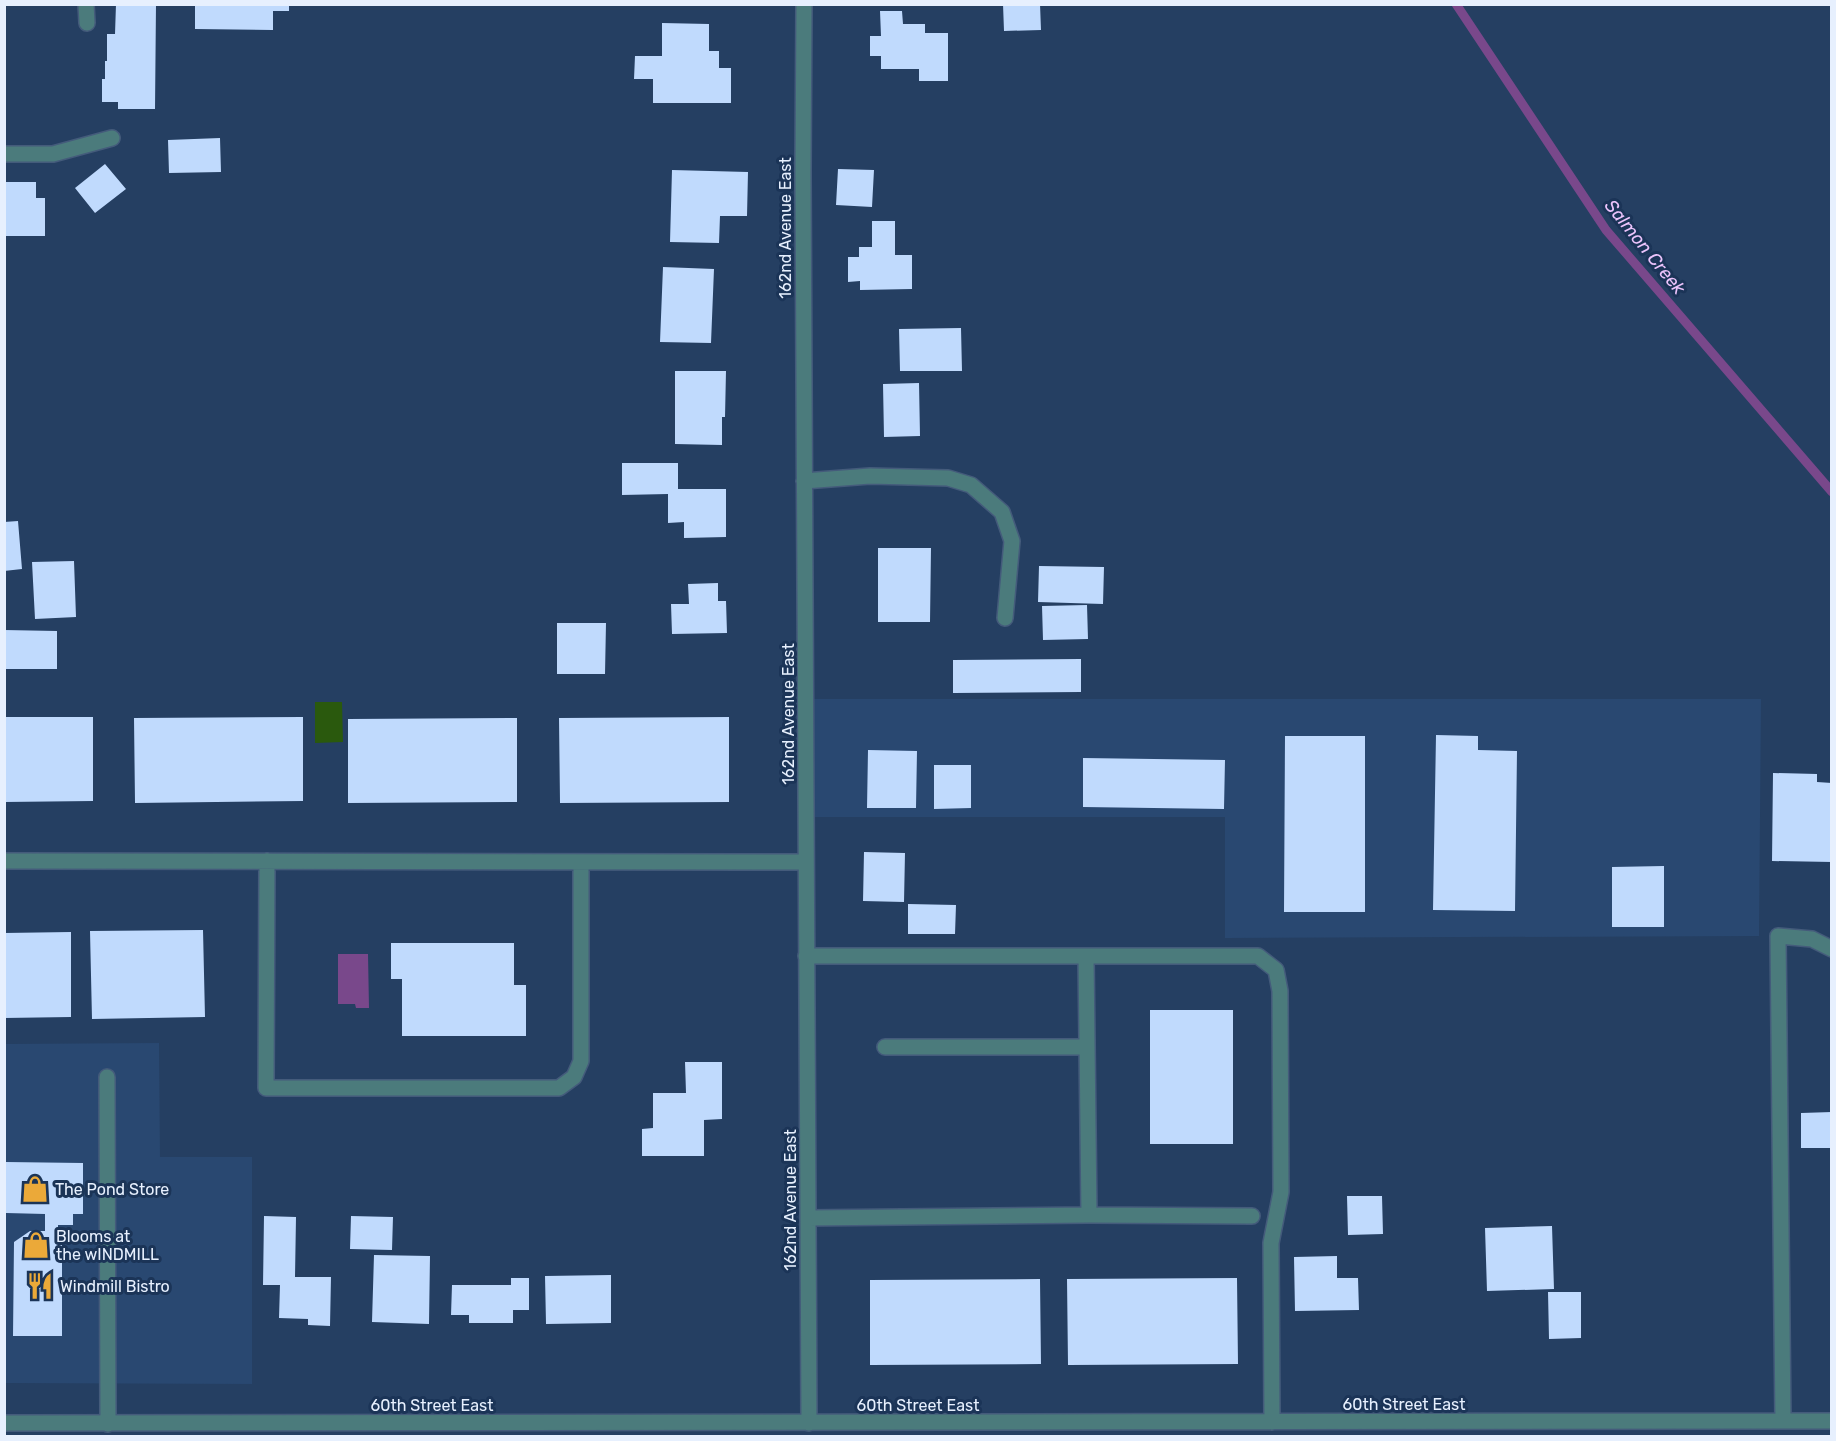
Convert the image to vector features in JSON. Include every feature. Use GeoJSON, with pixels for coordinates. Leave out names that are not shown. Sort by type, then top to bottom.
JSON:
{"type":"FeatureCollection","features":[{"type":"Feature","properties":{"kind":"street"},"geometry":{"type":"LineString","coordinates":[[86,4],[87,23]]}},
{"type":"Feature","properties":{"kind":"street","name":"162nd Avenue East"},"geometry":{"type":"LineString","coordinates":[[804,4],[809,1424]]}},
{"type":"Feature","properties":{"kind":"street"},"geometry":{"type":"LineString","coordinates":[[4,154],[53,154],[112,138]]}},
{"type":"Feature","properties":{"kind":"street"},"geometry":{"type":"LineString","coordinates":[[804,481],[870,476],[948,478],[971,484],[1002,512],[1012,541],[1005,618]]}},
{"type":"Feature","properties":{"kind":"street"},"geometry":{"type":"LineString","coordinates":[[4,861],[807,862]]}},
{"type":"Feature","properties":{"kind":"street"},"geometry":{"type":"LineString","coordinates":[[267,861],[266,1088],[559,1088],[574,1077],[581,1061],[581,862]]}},
{"type":"Feature","properties":{"kind":"street"},"geometry":{"type":"LineString","coordinates":[[1783,1421],[1778,936],[1812,939],[1832,949]]}},
{"type":"Feature","properties":{"kind":"street"},"geometry":{"type":"LineString","coordinates":[[807,956],[1258,956],[1276,970],[1280,991],[1281,1192],[1271,1243],[1272,1422]]}},
{"type":"Feature","properties":{"kind":"street"},"geometry":{"type":"LineString","coordinates":[[1086,956],[1089,1215]]}},
{"type":"Feature","properties":{"kind":"street"},"geometry":{"type":"LineString","coordinates":[[885,1047],[1087,1047]]}},
{"type":"Feature","properties":{"kind":"street"},"geometry":{"type":"LineString","coordinates":[[107,1077],[108,1424]]}},
{"type":"Feature","properties":{"kind":"street"},"geometry":{"type":"LineString","coordinates":[[808,1218],[1252,1216]]}},
{"type":"Feature","properties":{"kind":"street","name":"60th Street East"},"geometry":{"type":"LineString","coordinates":[[4,1424],[82,1430],[108,1424],[208,1430],[509,1430],[809,1424],[943,1430],[1272,1422],[1310,1430],[1832,1421]]}},
{"type":"Feature","properties":{"kind":"shaded area"},"geometry":{"type":"Polygon","coordinates":[[[805,699],[1761,699],[1759,936],[1225,938],[1225,817],[806,817],[805,699]]]}},
{"type":"Feature","properties":{"kind":"shaded area"},"geometry":{"type":"Polygon","coordinates":[[[338,954],[368,954],[369,1008],[356,1008],[355,1004],[338,1004],[338,954]]]}},
{"type":"Feature","properties":{"kind":"shaded area"},"geometry":{"type":"Polygon","coordinates":[[[159,1043],[160,1157],[252,1157],[252,1384],[5,1383],[4,1044],[159,1043]]]}},
{"type":"Feature","properties":{"kind":"green space"},"geometry":{"type":"Polygon","coordinates":[[[315,702],[342,702],[343,742],[315,743],[315,702]]]}},
{"type":"Feature","properties":{"kind":"building"},"geometry":{"type":"Polygon","coordinates":[[[116,4],[156,4],[155,109],[118,109],[118,102],[102,102],[102,79],[105,79],[105,61],[107,61],[107,34],[115,34],[116,4]]]}},
{"type":"Feature","properties":{"kind":"building"},"geometry":{"type":"Polygon","coordinates":[[[195,4],[289,4],[289,11],[273,11],[273,30],[195,29],[195,4]]]}},
{"type":"Feature","properties":{"kind":"building"},"geometry":{"type":"Polygon","coordinates":[[[1003,4],[1040,4],[1041,30],[1004,31],[1003,4]]]}},
{"type":"Feature","properties":{"kind":"building"},"geometry":{"type":"Polygon","coordinates":[[[880,11],[902,11],[903,24],[925,24],[925,33],[948,33],[948,81],[919,81],[919,69],[881,69],[881,56],[870,56],[870,36],[881,36],[880,11]]]}},
{"type":"Feature","properties":{"kind":"building"},"geometry":{"type":"Polygon","coordinates":[[[662,23],[709,24],[709,51],[719,51],[719,68],[731,68],[731,103],[653,103],[653,79],[634,79],[635,56],[662,56],[662,23]]]}},
{"type":"Feature","properties":{"kind":"building"},"geometry":{"type":"Polygon","coordinates":[[[220,138],[221,172],[169,173],[168,140],[220,138]]]}},
{"type":"Feature","properties":{"kind":"building"},"geometry":{"type":"Polygon","coordinates":[[[105,164],[126,189],[95,213],[75,188],[105,164]]]}},
{"type":"Feature","properties":{"kind":"building"},"geometry":{"type":"Polygon","coordinates":[[[838,169],[874,170],[872,207],[836,205],[838,169]]]}},
{"type":"Feature","properties":{"kind":"building"},"geometry":{"type":"Polygon","coordinates":[[[672,170],[748,172],[747,216],[720,216],[719,243],[670,242],[672,170]]]}},
{"type":"Feature","properties":{"kind":"building"},"geometry":{"type":"Polygon","coordinates":[[[4,182],[36,182],[36,198],[45,198],[45,236],[4,236],[4,182]]]}},
{"type":"Feature","properties":{"kind":"building"},"geometry":{"type":"Polygon","coordinates":[[[872,221],[895,221],[895,255],[912,255],[912,289],[860,290],[860,281],[848,282],[848,257],[859,257],[859,247],[872,247],[872,221]]]}},
{"type":"Feature","properties":{"kind":"building"},"geometry":{"type":"Polygon","coordinates":[[[663,267],[714,269],[711,343],[660,342],[663,267]]]}},
{"type":"Feature","properties":{"kind":"building"},"geometry":{"type":"Polygon","coordinates":[[[961,328],[962,371],[900,371],[899,329],[961,328]]]}},
{"type":"Feature","properties":{"kind":"building"},"geometry":{"type":"Polygon","coordinates":[[[675,371],[726,371],[722,445],[675,444],[675,371]]]}},
{"type":"Feature","properties":{"kind":"building"},"geometry":{"type":"Polygon","coordinates":[[[919,383],[920,436],[884,437],[883,384],[919,383]]]}},
{"type":"Feature","properties":{"kind":"building"},"geometry":{"type":"Polygon","coordinates":[[[622,463],[678,463],[678,489],[726,489],[726,537],[684,538],[684,522],[668,523],[668,494],[622,495],[622,463]]]}},
{"type":"Feature","properties":{"kind":"building"},"geometry":{"type":"Polygon","coordinates":[[[18,521],[22,569],[4,571],[4,522],[18,521]]]}},
{"type":"Feature","properties":{"kind":"building"},"geometry":{"type":"Polygon","coordinates":[[[878,548],[931,548],[930,622],[878,622],[878,548]]]}},
{"type":"Feature","properties":{"kind":"building"},"geometry":{"type":"Polygon","coordinates":[[[74,561],[76,617],[35,619],[32,562],[74,561]]]}},
{"type":"Feature","properties":{"kind":"building"},"geometry":{"type":"Polygon","coordinates":[[[1039,566],[1104,567],[1103,604],[1038,602],[1039,566]]]}},
{"type":"Feature","properties":{"kind":"building"},"geometry":{"type":"Polygon","coordinates":[[[718,583],[718,601],[726,601],[727,633],[672,634],[671,604],[689,604],[688,584],[718,583]]]}},
{"type":"Feature","properties":{"kind":"building"},"geometry":{"type":"Polygon","coordinates":[[[1087,605],[1088,639],[1043,640],[1042,606],[1087,605]]]}},
{"type":"Feature","properties":{"kind":"building"},"geometry":{"type":"Polygon","coordinates":[[[557,623],[606,623],[605,674],[557,674],[557,623]]]}},
{"type":"Feature","properties":{"kind":"building"},"geometry":{"type":"Polygon","coordinates":[[[4,630],[57,631],[57,669],[4,669],[4,630]]]}},
{"type":"Feature","properties":{"kind":"building"},"geometry":{"type":"Polygon","coordinates":[[[1081,659],[1081,692],[953,693],[953,660],[1081,659]]]}},
{"type":"Feature","properties":{"kind":"building"},"geometry":{"type":"Polygon","coordinates":[[[4,717],[93,717],[93,801],[4,802],[4,717]]]}},
{"type":"Feature","properties":{"kind":"building"},"geometry":{"type":"Polygon","coordinates":[[[303,717],[303,801],[135,803],[134,718],[303,717]]]}},
{"type":"Feature","properties":{"kind":"building"},"geometry":{"type":"Polygon","coordinates":[[[729,717],[729,802],[560,803],[559,718],[729,717]]]}},
{"type":"Feature","properties":{"kind":"building"},"geometry":{"type":"Polygon","coordinates":[[[517,718],[517,802],[348,803],[348,719],[517,718]]]}},
{"type":"Feature","properties":{"kind":"building"},"geometry":{"type":"Polygon","coordinates":[[[1436,735],[1478,736],[1478,750],[1517,751],[1515,911],[1433,910],[1436,735]]]}},
{"type":"Feature","properties":{"kind":"building"},"geometry":{"type":"Polygon","coordinates":[[[1285,736],[1365,736],[1365,912],[1284,912],[1285,736]]]}},
{"type":"Feature","properties":{"kind":"building"},"geometry":{"type":"Polygon","coordinates":[[[868,750],[917,751],[916,808],[867,808],[868,750]]]}},
{"type":"Feature","properties":{"kind":"building"},"geometry":{"type":"Polygon","coordinates":[[[1083,758],[1225,760],[1224,809],[1083,807],[1083,758]]]}},
{"type":"Feature","properties":{"kind":"building"},"geometry":{"type":"Polygon","coordinates":[[[934,765],[971,765],[971,808],[934,809],[934,765]]]}},
{"type":"Feature","properties":{"kind":"building"},"geometry":{"type":"Polygon","coordinates":[[[1773,773],[1817,774],[1817,782],[1832,783],[1832,862],[1772,861],[1773,773]]]}},
{"type":"Feature","properties":{"kind":"building"},"geometry":{"type":"Polygon","coordinates":[[[864,852],[905,853],[904,902],[863,901],[864,852]]]}},
{"type":"Feature","properties":{"kind":"building"},"geometry":{"type":"Polygon","coordinates":[[[1664,866],[1664,927],[1612,927],[1612,867],[1664,866]]]}},
{"type":"Feature","properties":{"kind":"building"},"geometry":{"type":"Polygon","coordinates":[[[908,904],[956,905],[955,934],[908,934],[908,904]]]}},
{"type":"Feature","properties":{"kind":"building"},"geometry":{"type":"Polygon","coordinates":[[[203,930],[205,1017],[92,1019],[90,931],[203,930]]]}},
{"type":"Feature","properties":{"kind":"building"},"geometry":{"type":"Polygon","coordinates":[[[71,932],[71,1017],[4,1018],[4,933],[71,932]]]}},
{"type":"Feature","properties":{"kind":"building"},"geometry":{"type":"Polygon","coordinates":[[[391,943],[514,943],[514,985],[526,985],[526,1036],[402,1036],[402,979],[391,979],[391,943]]]}},
{"type":"Feature","properties":{"kind":"building"},"geometry":{"type":"Polygon","coordinates":[[[1150,1010],[1233,1010],[1233,1144],[1150,1144],[1150,1010]]]}},
{"type":"Feature","properties":{"kind":"building"},"geometry":{"type":"Polygon","coordinates":[[[685,1062],[722,1062],[722,1119],[704,1120],[704,1156],[642,1156],[642,1129],[653,1128],[653,1093],[686,1093],[685,1062]]]}},
{"type":"Feature","properties":{"kind":"building"},"geometry":{"type":"Polygon","coordinates":[[[1832,1112],[1832,1148],[1801,1148],[1801,1113],[1832,1112]]]}},
{"type":"Feature","properties":{"kind":"building"},"geometry":{"type":"Polygon","coordinates":[[[6,1162],[83,1163],[83,1214],[73,1214],[73,1225],[58,1225],[58,1241],[62,1241],[62,1336],[13,1336],[14,1242],[30,1231],[45,1231],[45,1214],[6,1213],[6,1162]]]}},
{"type":"Feature","properties":{"kind":"building"},"geometry":{"type":"Polygon","coordinates":[[[1347,1196],[1382,1196],[1383,1234],[1348,1235],[1347,1196]]]}},
{"type":"Feature","properties":{"kind":"building"},"geometry":{"type":"Polygon","coordinates":[[[264,1216],[296,1217],[295,1277],[331,1277],[330,1326],[308,1325],[308,1319],[279,1318],[280,1285],[263,1285],[264,1216]]]}},
{"type":"Feature","properties":{"kind":"building"},"geometry":{"type":"Polygon","coordinates":[[[351,1216],[393,1217],[392,1250],[350,1249],[351,1216]]]}},
{"type":"Feature","properties":{"kind":"building"},"geometry":{"type":"Polygon","coordinates":[[[1552,1226],[1554,1289],[1487,1291],[1485,1228],[1552,1226]]]}},
{"type":"Feature","properties":{"kind":"building"},"geometry":{"type":"Polygon","coordinates":[[[374,1255],[430,1256],[429,1324],[372,1322],[374,1255]]]}},
{"type":"Feature","properties":{"kind":"building"},"geometry":{"type":"Polygon","coordinates":[[[1337,1256],[1337,1278],[1358,1278],[1359,1310],[1295,1311],[1294,1257],[1337,1256]]]}},
{"type":"Feature","properties":{"kind":"building"},"geometry":{"type":"Polygon","coordinates":[[[611,1275],[611,1323],[546,1324],[545,1276],[611,1275]]]}},
{"type":"Feature","properties":{"kind":"building"},"geometry":{"type":"Polygon","coordinates":[[[511,1278],[529,1278],[529,1310],[513,1310],[513,1323],[469,1323],[469,1315],[451,1315],[452,1285],[511,1285],[511,1278]]]}},
{"type":"Feature","properties":{"kind":"building"},"geometry":{"type":"Polygon","coordinates":[[[1237,1278],[1238,1364],[1068,1365],[1067,1279],[1237,1278]]]}},
{"type":"Feature","properties":{"kind":"building"},"geometry":{"type":"Polygon","coordinates":[[[1040,1279],[1041,1364],[870,1365],[870,1280],[1040,1279]]]}},
{"type":"Feature","properties":{"kind":"building"},"geometry":{"type":"Polygon","coordinates":[[[1548,1292],[1581,1292],[1581,1338],[1549,1339],[1548,1292]]]}},
{"type":"Feature","properties":{"kind":"waterway","name":"Salmon Creek"},"geometry":{"type":"LineString","coordinates":[[1456,4],[1606,230],[1832,492]]}},
{"type":"Feature","properties":{"kind":"place","name":"The Pond Store"},"geometry":{"type":"Point","coordinates":[35,1189]}},
{"type":"Feature","properties":{"kind":"place","name":"Blooms at the wINDMILL"},"geometry":{"type":"Point","coordinates":[36,1245]}},
{"type":"Feature","properties":{"kind":"place","name":"Windmill Bistro"},"geometry":{"type":"Point","coordinates":[40,1286]}}]}
